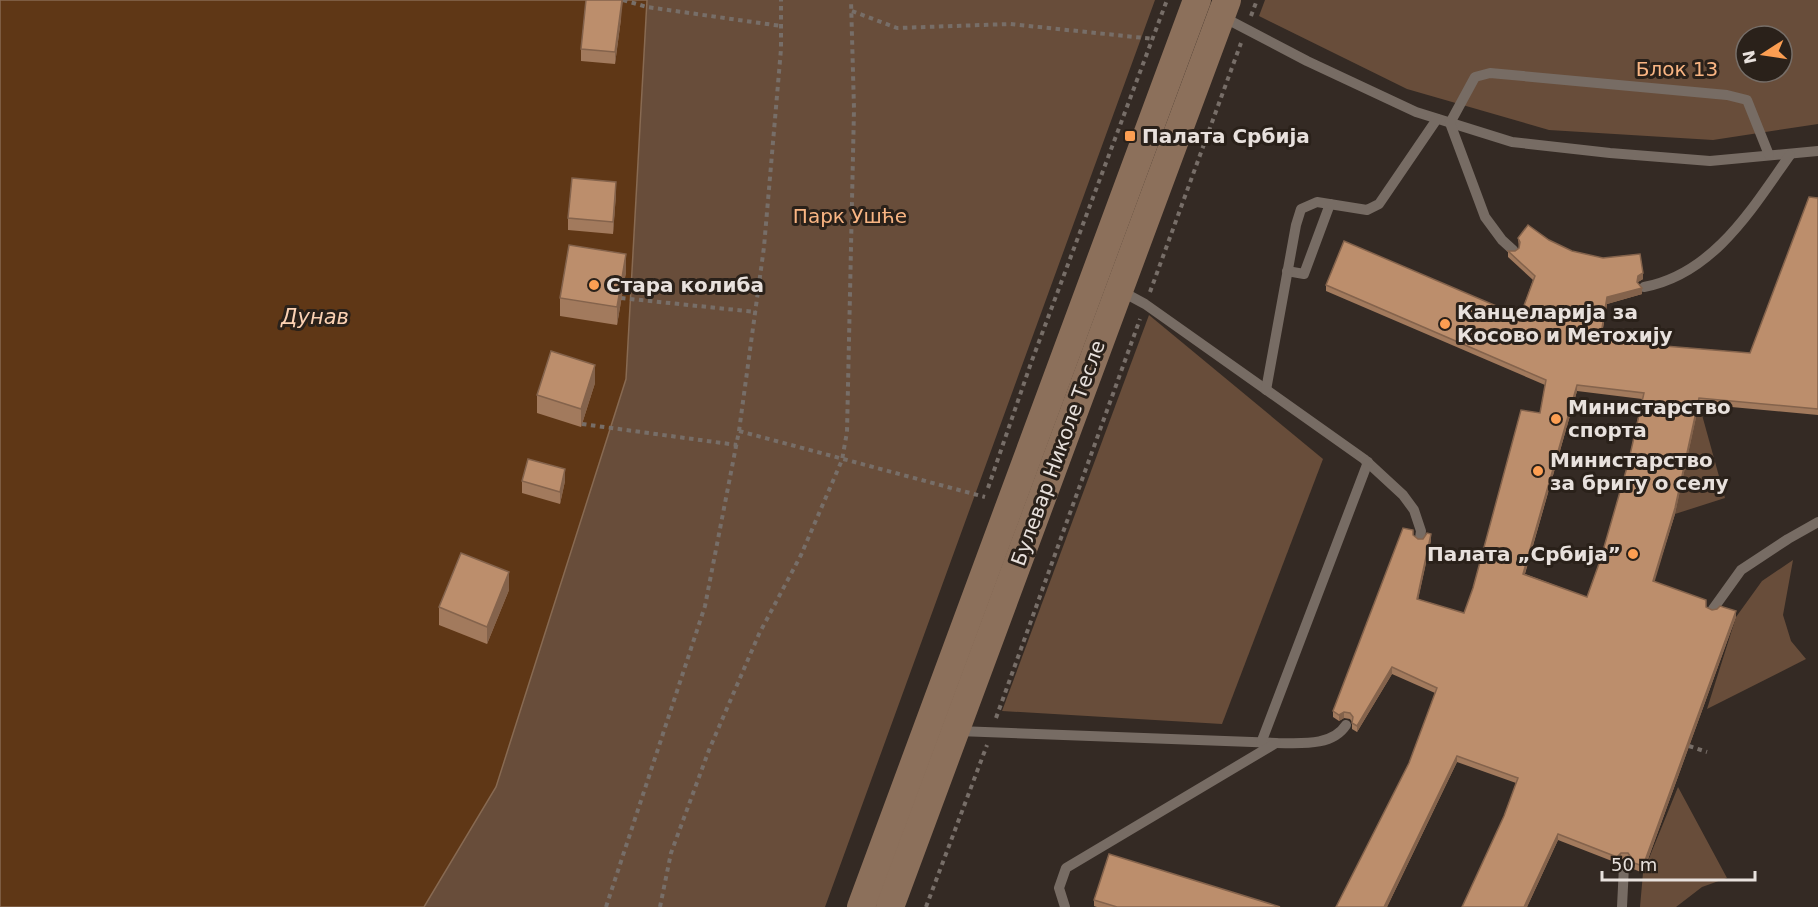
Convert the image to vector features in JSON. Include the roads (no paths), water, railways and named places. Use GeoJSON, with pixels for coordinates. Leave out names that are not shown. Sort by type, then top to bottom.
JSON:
{"type":"FeatureCollection","features":[{"type":"Feature","properties":{"kind":"main road","name":"Булевар Николе Тесле"},"geometry":{"type":"LineString","coordinates":[[861,907],[943,726],[1210,6]]}},
{"type":"Feature","properties":{"kind":"main road","name":"Булевар Николе Тесле"},"geometry":{"type":"LineString","coordinates":[[890,907],[943,726]]}},
{"type":"Feature","properties":{"kind":"lane"},"geometry":{"type":"LineString","coordinates":[[1210,6],[1246,29],[1307,61],[1416,112],[1512,142],[1710,161],[1818,151]]}},
{"type":"Feature","properties":{"kind":"lane"},"geometry":{"type":"LineString","coordinates":[[1513,250],[1502,240],[1485,217],[1450,123],[1475,77],[1490,73],[1715,94],[1747,100],[1769,155]]}},
{"type":"Feature","properties":{"kind":"lane"},"geometry":{"type":"LineString","coordinates":[[1266,390],[1287,271],[1301,209],[1317,202],[1367,210],[1379,204],[1437,119]]}},
{"type":"Feature","properties":{"kind":"lane"},"geometry":{"type":"LineString","coordinates":[[1644,287],[1693,268],[1738,228],[1790,154]]}},
{"type":"Feature","properties":{"kind":"lane"},"geometry":{"type":"LineString","coordinates":[[1287,271],[1304,274],[1330,204]]}},
{"type":"Feature","properties":{"kind":"lane"},"geometry":{"type":"LineString","coordinates":[[1107,284],[1145,304],[1368,462],[1403,495],[1414,510],[1421,531],[1420,538]]}},
{"type":"Feature","properties":{"kind":"lane"},"geometry":{"type":"LineString","coordinates":[[1261,743],[1368,462]]}},
{"type":"Feature","properties":{"kind":"lane"},"geometry":{"type":"LineString","coordinates":[[1713,609],[1741,570],[1818,522]]}},
{"type":"Feature","properties":{"kind":"lane"},"geometry":{"type":"LineString","coordinates":[[943,726],[991,733],[1276,743],[1320,742],[1343,730],[1346,725]]}},
{"type":"Feature","properties":{"kind":"lane"},"geometry":{"type":"LineString","coordinates":[[1065,907],[1059,888],[1066,867],[1276,743]]}},
{"type":"Feature","properties":{"kind":"lane"},"geometry":{"type":"LineString","coordinates":[[1622,907],[1624,866]]}},
{"type":"Feature","properties":{"kind":"water","name":"Дунав"},"geometry":{"type":"Polygon","coordinates":[[[0,0],[647,0],[626,379],[496,787],[424,907],[0,907],[0,0]]]}},
{"type":"Feature","properties":{"kind":"place","name":"Палата Србија"},"geometry":{"type":"Point","coordinates":[1130,136]}},
{"type":"Feature","properties":{"kind":"place","name":"Стара колиба"},"geometry":{"type":"Point","coordinates":[594,285]}},
{"type":"Feature","properties":{"kind":"place","name":"Канцеларија за Косово и Метохију"},"geometry":{"type":"Point","coordinates":[1445,324]}},
{"type":"Feature","properties":{"kind":"place","name":"Министарство спорта"},"geometry":{"type":"Point","coordinates":[1556,419]}},
{"type":"Feature","properties":{"kind":"place","name":"Министарство за бригу о селу"},"geometry":{"type":"Point","coordinates":[1538,471]}},
{"type":"Feature","properties":{"kind":"place","name":"Палата „Србија”"},"geometry":{"type":"Point","coordinates":[1633,554]}},
{"type":"Feature","properties":{"kind":"park label","name":"Блок 13"},"geometry":{"type":"Point","coordinates":[1677,69]}},
{"type":"Feature","properties":{"kind":"park label","name":"Парк Ушће"},"geometry":{"type":"Point","coordinates":[850,216]}}]}
